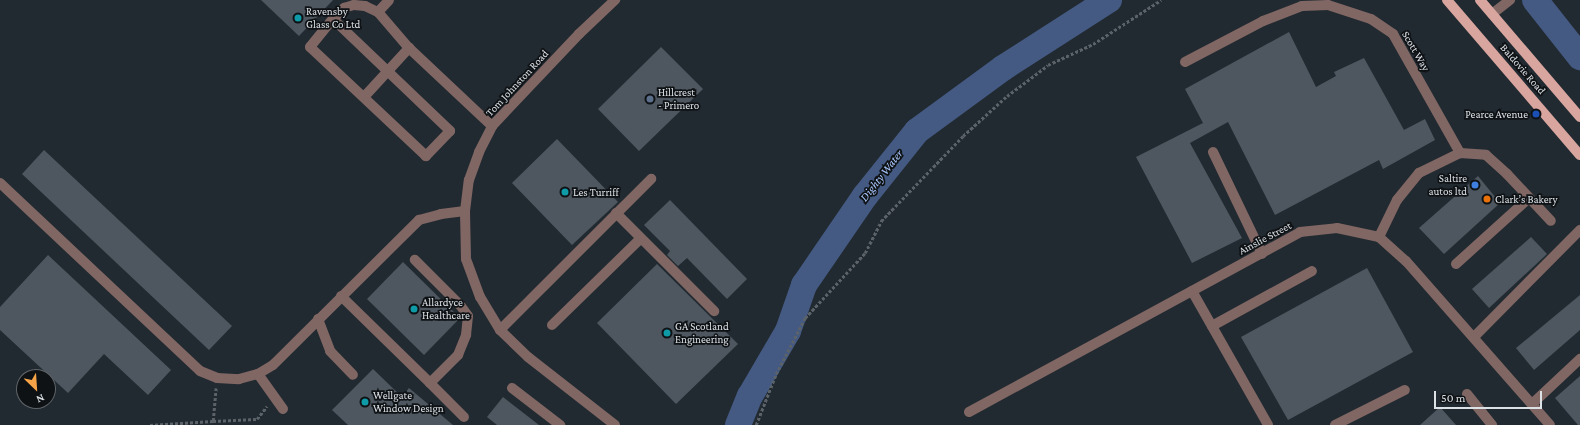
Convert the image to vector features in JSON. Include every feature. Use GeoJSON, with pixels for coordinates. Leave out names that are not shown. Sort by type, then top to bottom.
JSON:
{"type":"FeatureCollection","features":[{"type":"Feature","properties":{"kind":"main road","name":"Baldovie Road"},"geometry":{"type":"LineString","coordinates":[[1447,0],[1580,155]]}},
{"type":"Feature","properties":{"kind":"main road","name":"Baldovie Road"},"geometry":{"type":"LineString","coordinates":[[1480,0],[1580,117]]}},
{"type":"Feature","properties":{"kind":"street"},"geometry":{"type":"LineString","coordinates":[[378,12],[389,0]]}},
{"type":"Feature","properties":{"kind":"street","name":"Tom Johnston Road"},"geometry":{"type":"LineString","coordinates":[[612,424],[528,357],[500,330],[480,297],[466,259],[465,211],[469,180],[479,152],[492,126],[579,34],[615,0]]}},
{"type":"Feature","properties":{"kind":"street"},"geometry":{"type":"LineString","coordinates":[[1492,14],[1508,1]]}},
{"type":"Feature","properties":{"kind":"street"},"geometry":{"type":"LineString","coordinates":[[333,19],[450,131],[426,156],[310,47],[333,19],[344,8],[354,5],[365,6],[378,12],[409,48],[492,126]]}},
{"type":"Feature","properties":{"kind":"street","name":"Scott Way"},"geometry":{"type":"LineString","coordinates":[[1185,62],[1263,21],[1302,6],[1328,5],[1371,19],[1393,34],[1460,153]]}},
{"type":"Feature","properties":{"kind":"street"},"geometry":{"type":"LineString","coordinates":[[364,97],[409,48]]}},
{"type":"Feature","properties":{"kind":"street"},"geometry":{"type":"LineString","coordinates":[[1213,152],[1262,254]]}},
{"type":"Feature","properties":{"kind":"street"},"geometry":{"type":"LineString","coordinates":[[1379,237],[1397,200],[1419,173],[1460,153],[1486,155],[1507,174],[1551,221]]}},
{"type":"Feature","properties":{"kind":"street"},"geometry":{"type":"LineString","coordinates":[[500,330],[651,179]]}},
{"type":"Feature","properties":{"kind":"street"},"geometry":{"type":"LineString","coordinates":[[0,184],[200,371],[217,378],[239,379],[258,374],[272,365],[419,220],[441,214],[465,211]]}},
{"type":"Feature","properties":{"kind":"street"},"geometry":{"type":"LineString","coordinates":[[1456,264],[1529,198]]}},
{"type":"Feature","properties":{"kind":"street"},"geometry":{"type":"LineString","coordinates":[[616,213],[714,311]]}},
{"type":"Feature","properties":{"kind":"street","name":"Ainslie Street"},"geometry":{"type":"LineString","coordinates":[[969,412],[1300,232],[1337,228],[1379,237],[1406,261],[1550,425]]}},
{"type":"Feature","properties":{"kind":"street"},"geometry":{"type":"LineString","coordinates":[[1474,337],[1580,230]]}},
{"type":"Feature","properties":{"kind":"street"},"geometry":{"type":"LineString","coordinates":[[552,325],[641,238]]}},
{"type":"Feature","properties":{"kind":"street"},"geometry":{"type":"LineString","coordinates":[[415,260],[468,316],[466,335],[458,356],[430,383]]}},
{"type":"Feature","properties":{"kind":"street"},"geometry":{"type":"LineString","coordinates":[[1212,326],[1312,271]]}},
{"type":"Feature","properties":{"kind":"street"},"geometry":{"type":"LineString","coordinates":[[1192,291],[1268,425]]}},
{"type":"Feature","properties":{"kind":"street"},"geometry":{"type":"LineString","coordinates":[[341,296],[464,417]]}},
{"type":"Feature","properties":{"kind":"street"},"geometry":{"type":"LineString","coordinates":[[318,319],[330,351],[353,375]]}},
{"type":"Feature","properties":{"kind":"street"},"geometry":{"type":"LineString","coordinates":[[1532,404],[1580,359]]}},
{"type":"Feature","properties":{"kind":"street"},"geometry":{"type":"LineString","coordinates":[[258,374],[283,410]]}},
{"type":"Feature","properties":{"kind":"street"},"geometry":{"type":"LineString","coordinates":[[512,388],[560,425]]}},
{"type":"Feature","properties":{"kind":"street"},"geometry":{"type":"LineString","coordinates":[[1335,425],[1405,390]]}},
{"type":"Feature","properties":{"kind":"street"},"geometry":{"type":"LineString","coordinates":[[1467,394],[1492,425]]}},
{"type":"Feature","properties":{"kind":"path"},"geometry":{"type":"LineString","coordinates":[[756,425],[776,374],[805,318],[865,253],[881,221],[963,136],[1007,96],[1048,65],[1093,44],[1161,0]]}},
{"type":"Feature","properties":{"kind":"path"},"geometry":{"type":"LineString","coordinates":[[213,421],[217,378]]}},
{"type":"Feature","properties":{"kind":"path"},"geometry":{"type":"LineString","coordinates":[[150,425],[258,419],[274,396]]}},
{"type":"Feature","properties":{"kind":"building","name":"Ravensby Glass Co Ltd"},"geometry":{"type":"Polygon","coordinates":[[[261,0],[333,0],[299,36],[261,0]]]}},
{"type":"Feature","properties":{"kind":"building"},"geometry":{"type":"Polygon","coordinates":[[[1289,32],[1316,87],[1336,76],[1334,72],[1364,58],[1404,130],[1425,119],[1435,140],[1383,169],[1379,160],[1275,215],[1228,122],[1190,143],[1242,238],[1192,263],[1136,157],[1203,123],[1185,89],[1289,32]]]}},
{"type":"Feature","properties":{"kind":"building","name":"Hillcrest - Primero"},"geometry":{"type":"Polygon","coordinates":[[[661,47],[703,89],[639,151],[598,109],[661,47]]]}},
{"type":"Feature","properties":{"kind":"building","name":"Les Turriff"},"geometry":{"type":"Polygon","coordinates":[[[557,139],[618,202],[572,245],[512,183],[557,139]]]}},
{"type":"Feature","properties":{"kind":"building"},"geometry":{"type":"Polygon","coordinates":[[[44,150],[232,326],[209,350],[22,174],[44,150]]]}},
{"type":"Feature","properties":{"kind":"building"},"geometry":{"type":"Polygon","coordinates":[[[1478,176],[1500,203],[1444,254],[1419,228],[1478,176]]]}},
{"type":"Feature","properties":{"kind":"building"},"geometry":{"type":"Polygon","coordinates":[[[670,200],[747,279],[727,299],[687,258],[678,266],[667,255],[670,251],[644,225],[670,200]]]}},
{"type":"Feature","properties":{"kind":"building"},"geometry":{"type":"Polygon","coordinates":[[[1531,237],[1547,254],[1489,308],[1472,289],[1531,237]]]}},
{"type":"Feature","properties":{"kind":"building"},"geometry":{"type":"Polygon","coordinates":[[[48,255],[171,370],[148,395],[104,354],[68,393],[56,382],[56,369],[42,369],[0,330],[0,307],[48,255]]]}},
{"type":"Feature","properties":{"kind":"building","name":"Allardyce Healthcare"},"geometry":{"type":"Polygon","coordinates":[[[403,262],[460,318],[424,355],[367,299],[403,262]]]}},
{"type":"Feature","properties":{"kind":"building","name":"GA Scotland Engineering"},"geometry":{"type":"Polygon","coordinates":[[[657,264],[738,344],[676,404],[597,323],[657,264]]]}},
{"type":"Feature","properties":{"kind":"building"},"geometry":{"type":"Polygon","coordinates":[[[1367,268],[1413,352],[1288,420],[1241,337],[1367,268]]]}},
{"type":"Feature","properties":{"kind":"building"},"geometry":{"type":"Polygon","coordinates":[[[1580,295],[1580,330],[1534,370],[1516,348],[1580,295]]]}},
{"type":"Feature","properties":{"kind":"building"},"geometry":{"type":"Polygon","coordinates":[[[373,369],[402,397],[409,388],[453,425],[348,425],[332,410],[373,369]]]}},
{"type":"Feature","properties":{"kind":"building"},"geometry":{"type":"Polygon","coordinates":[[[1580,376],[1580,425],[1578,425],[1555,398],[1580,376]]]}},
{"type":"Feature","properties":{"kind":"building"},"geometry":{"type":"Polygon","coordinates":[[[503,397],[539,425],[497,425],[487,417],[503,397]]]}},
{"type":"Feature","properties":{"kind":"building"},"geometry":{"type":"Polygon","coordinates":[[[1440,407],[1456,425],[1420,425],[1440,407]]]}},
{"type":"Feature","properties":{"kind":"waterway","name":"Dighty Water"},"geometry":{"type":"LineString","coordinates":[[738,425],[750,396],[788,331],[804,285],[865,196],[917,131],[1003,68],[1109,0]]}},
{"type":"Feature","properties":{"kind":"waterway"},"geometry":{"type":"LineString","coordinates":[[1535,0],[1580,57]]}},
{"type":"Feature","properties":{"kind":"place","name":"Ravensby Glass Co Ltd"},"geometry":{"type":"Point","coordinates":[298,18]}},
{"type":"Feature","properties":{"kind":"place","name":"Hillcrest - Primero"},"geometry":{"type":"Point","coordinates":[650,99]}},
{"type":"Feature","properties":{"kind":"place","name":"Pearce Avenue"},"geometry":{"type":"Point","coordinates":[1536,114]}},
{"type":"Feature","properties":{"kind":"place","name":"Saltire autos ltd"},"geometry":{"type":"Point","coordinates":[1475,185]}},
{"type":"Feature","properties":{"kind":"place","name":"Les Turriff"},"geometry":{"type":"Point","coordinates":[565,192]}},
{"type":"Feature","properties":{"kind":"place","name":"Clark’s Bakery"},"geometry":{"type":"Point","coordinates":[1487,199]}},
{"type":"Feature","properties":{"kind":"place","name":"Allardyce Healthcare"},"geometry":{"type":"Point","coordinates":[414,309]}},
{"type":"Feature","properties":{"kind":"place","name":"GA Scotland Engineering"},"geometry":{"type":"Point","coordinates":[667,333]}},
{"type":"Feature","properties":{"kind":"place","name":"Wellgate Window Design"},"geometry":{"type":"Point","coordinates":[365,402]}}]}
